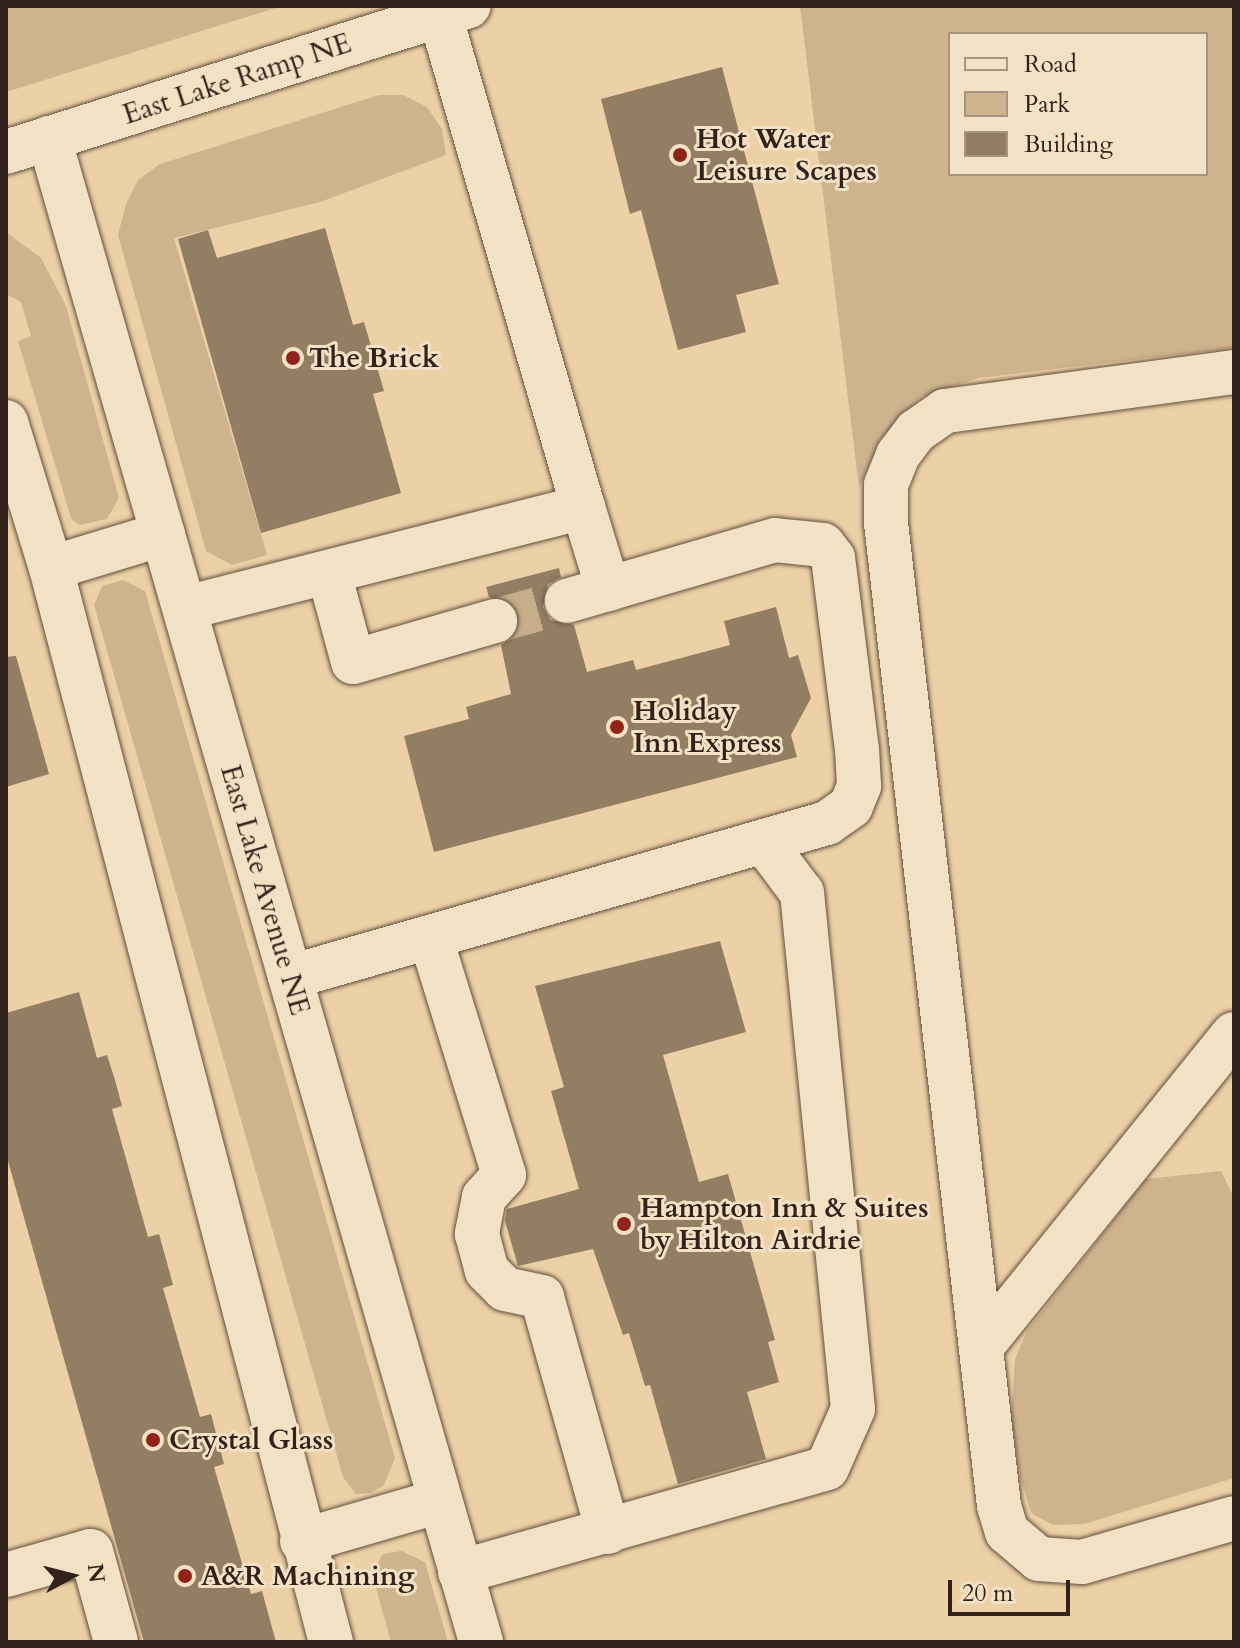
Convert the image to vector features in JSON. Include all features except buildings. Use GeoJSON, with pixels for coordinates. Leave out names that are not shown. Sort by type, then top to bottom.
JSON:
{"type":"FeatureCollection","features":[{"type":"Feature","properties":{"kind":"street","name":"East Lake Ramp NE"},"geometry":{"type":"LineString","coordinates":[[6,152],[454,10]]}},
{"type":"Feature","properties":{"kind":"street"},"geometry":{"type":"LineString","coordinates":[[290,977],[827,823],[851,806],[859,786],[833,558],[823,545],[775,540],[588,595],[583,507],[454,10]]}},
{"type":"Feature","properties":{"kind":"street","name":"East Lake Avenue NE"},"geometry":{"type":"LineString","coordinates":[[49,138],[481,1642]]}},
{"type":"Feature","properties":{"kind":"street"},"geometry":{"type":"LineString","coordinates":[[1234,372],[945,411],[916,431],[898,455],[886,485],[886,523],[999,1506],[1007,1532],[1024,1550],[1039,1559],[1082,1562],[1234,1518]]}},
{"type":"Feature","properties":{"kind":"street"},"geometry":{"type":"LineString","coordinates":[[6,422],[51,568],[302,1541],[331,1642]]}},
{"type":"Feature","properties":{"kind":"street"},"geometry":{"type":"LineString","coordinates":[[185,608],[295,577],[329,573],[583,507]]}},
{"type":"Feature","properties":{"kind":"street"},"geometry":{"type":"LineString","coordinates":[[51,568],[163,534]]}},
{"type":"Feature","properties":{"kind":"street"},"geometry":{"type":"LineString","coordinates":[[329,573],[353,662],[495,621]]}},
{"type":"Feature","properties":{"kind":"street"},"geometry":{"type":"LineString","coordinates":[[460,1572],[827,1468],[853,1409],[802,893],[764,842]]}},
{"type":"Feature","properties":{"kind":"street"},"geometry":{"type":"LineString","coordinates":[[431,939],[504,1175],[484,1197],[477,1234],[487,1271],[505,1289],[542,1297],[608,1532]]}},
{"type":"Feature","properties":{"kind":"street"},"geometry":{"type":"LineString","coordinates":[[981,1347],[1234,1034]]}},
{"type":"Feature","properties":{"kind":"street"},"geometry":{"type":"LineString","coordinates":[[302,1541],[440,1501]]}},
{"type":"Feature","properties":{"kind":"street"},"geometry":{"type":"LineString","coordinates":[[6,1575],[91,1551],[116,1642]]}},
{"type":"Feature","properties":{"kind":"green space"},"geometry":{"type":"Polygon","coordinates":[[[6,6],[282,6],[6,92],[6,6]]]}},
{"type":"Feature","properties":{"kind":"green space"},"geometry":{"type":"Polygon","coordinates":[[[800,6],[1234,6],[1234,348],[978,378],[921,397],[880,439],[859,488],[800,6]]]}},
{"type":"Feature","properties":{"kind":"green space"},"geometry":{"type":"Polygon","coordinates":[[[379,95],[403,95],[427,107],[442,129],[446,155],[320,202],[174,238],[267,555],[232,565],[206,551],[118,235],[126,204],[138,180],[160,164],[379,95]]]}},
{"type":"Feature","properties":{"kind":"green space"},"geometry":{"type":"Polygon","coordinates":[[[6,232],[41,258],[66,306],[119,498],[107,519],[79,525],[71,518],[18,341],[31,336],[21,302],[6,294],[6,232]]]}},
{"type":"Feature","properties":{"kind":"green space"},"geometry":{"type":"Polygon","coordinates":[[[123,580],[145,591],[395,1458],[384,1485],[371,1493],[356,1494],[343,1477],[94,605],[102,586],[123,580]]]}},
{"type":"Feature","properties":{"kind":"green space"},"geometry":{"type":"Polygon","coordinates":[[[1221,1171],[1234,1198],[1234,1478],[1084,1524],[1053,1525],[1032,1514],[1021,1481],[1011,1419],[1015,1359],[1027,1331],[1146,1179],[1221,1171]]]}},
{"type":"Feature","properties":{"kind":"green space"},"geometry":{"type":"Polygon","coordinates":[[[401,1551],[425,1562],[448,1642],[391,1642],[372,1573],[383,1554],[401,1551]]]}},
{"type":"Feature","properties":{"kind":"tunnel"},"geometry":{"type":"LineString","coordinates":[[495,621],[567,601]]}},
{"type":"Feature","properties":{"kind":"place","name":"Hot Water Leisure Scapes"},"geometry":{"type":"Point","coordinates":[680,155]}},
{"type":"Feature","properties":{"kind":"place","name":"The Brick"},"geometry":{"type":"Point","coordinates":[293,358]}},
{"type":"Feature","properties":{"kind":"place","name":"Holiday Inn Express"},"geometry":{"type":"Point","coordinates":[617,727]}},
{"type":"Feature","properties":{"kind":"place","name":"Hampton Inn & Suites by Hilton Airdrie"},"geometry":{"type":"Point","coordinates":[624,1224]}},
{"type":"Feature","properties":{"kind":"place","name":"Crystal Glass"},"geometry":{"type":"Point","coordinates":[153,1440]}},
{"type":"Feature","properties":{"kind":"place","name":"A&R Machining"},"geometry":{"type":"Point","coordinates":[185,1576]}}]}
